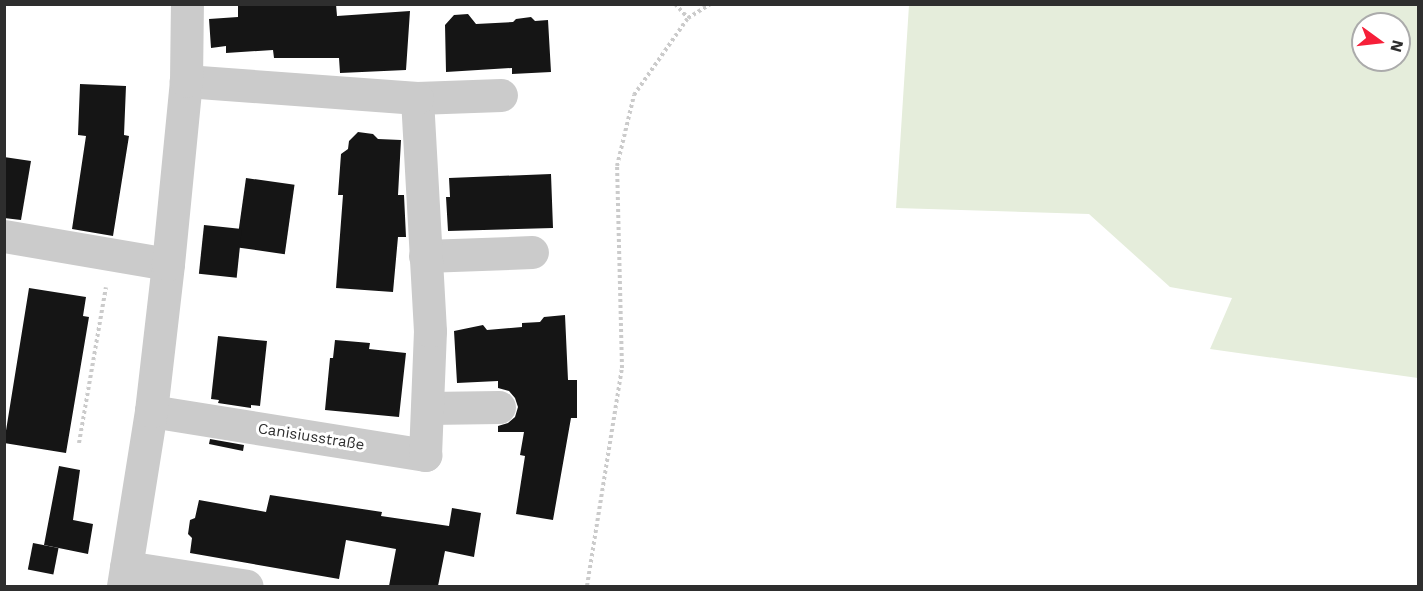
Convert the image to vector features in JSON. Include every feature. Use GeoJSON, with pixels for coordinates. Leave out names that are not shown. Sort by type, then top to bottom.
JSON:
{"type":"FeatureCollection","features":[{"type":"Feature","properties":{"kind":"street"},"geometry":{"type":"LineString","coordinates":[[187,4],[186,81],[168,264],[151,411],[125,577],[247,586]]}},
{"type":"Feature","properties":{"kind":"street"},"geometry":{"type":"LineString","coordinates":[[186,81],[417,98],[501,95]]}},
{"type":"Feature","properties":{"kind":"street","name":"Canisiusstraße"},"geometry":{"type":"LineString","coordinates":[[151,411],[424,455],[430,331],[417,98]]}},
{"type":"Feature","properties":{"kind":"street"},"geometry":{"type":"LineString","coordinates":[[4,236],[168,264]]}},
{"type":"Feature","properties":{"kind":"street"},"geometry":{"type":"LineString","coordinates":[[425,256],[532,252]]}},
{"type":"Feature","properties":{"kind":"street"},"geometry":{"type":"LineString","coordinates":[[428,408],[499,406]]}},
{"type":"Feature","properties":{"kind":"path"},"geometry":{"type":"LineString","coordinates":[[675,4],[688,18]]}},
{"type":"Feature","properties":{"kind":"path"},"geometry":{"type":"LineString","coordinates":[[587,586],[622,368],[617,166],[634,95],[688,18],[710,4]]}},
{"type":"Feature","properties":{"kind":"path"},"geometry":{"type":"LineString","coordinates":[[79,443],[112,254]]}},
{"type":"Feature","properties":{"kind":"green space"},"geometry":{"type":"Polygon","coordinates":[[[909,5],[1418,5],[1418,378],[1210,349],[1232,298],[1170,287],[1089,214],[896,208],[909,5]]]}},
{"type":"Feature","properties":{"kind":"building"},"geometry":{"type":"Polygon","coordinates":[[[238,4],[336,4],[337,16],[410,11],[406,70],[340,73],[339,58],[274,58],[273,50],[226,53],[226,46],[211,48],[209,19],[238,17],[238,4]]]}},
{"type":"Feature","properties":{"kind":"building"},"geometry":{"type":"Polygon","coordinates":[[[468,14],[476,24],[513,22],[516,19],[531,17],[535,21],[548,20],[551,72],[512,74],[512,68],[446,72],[445,25],[454,15],[468,14]]]}},
{"type":"Feature","properties":{"kind":"building"},"geometry":{"type":"Polygon","coordinates":[[[80,84],[126,86],[124,135],[129,136],[113,236],[72,229],[86,136],[78,135],[80,84]]]}},
{"type":"Feature","properties":{"kind":"building"},"geometry":{"type":"Polygon","coordinates":[[[358,132],[373,134],[378,139],[401,140],[398,195],[404,195],[406,237],[398,237],[393,292],[336,288],[343,195],[338,195],[341,154],[348,149],[349,141],[358,132]]]}},
{"type":"Feature","properties":{"kind":"building"},"geometry":{"type":"Polygon","coordinates":[[[4,157],[31,161],[21,220],[4,218],[4,157]]]}},
{"type":"Feature","properties":{"kind":"building"},"geometry":{"type":"Polygon","coordinates":[[[551,174],[553,228],[448,231],[446,197],[450,197],[449,178],[551,174]]]}},
{"type":"Feature","properties":{"kind":"building"},"geometry":{"type":"Polygon","coordinates":[[[246,178],[295,185],[285,254],[236,247],[246,178]]]}},
{"type":"Feature","properties":{"kind":"building"},"geometry":{"type":"Polygon","coordinates":[[[204,225],[242,229],[237,278],[199,274],[204,225]]]}},
{"type":"Feature","properties":{"kind":"building"},"geometry":{"type":"Polygon","coordinates":[[[29,288],[86,297],[83,316],[89,317],[66,453],[4,443],[29,288]]]}},
{"type":"Feature","properties":{"kind":"building"},"geometry":{"type":"Polygon","coordinates":[[[565,315],[568,380],[577,380],[577,418],[571,418],[553,520],[516,514],[525,456],[520,455],[524,432],[498,432],[498,426],[508,423],[515,417],[518,407],[515,398],[509,391],[498,388],[498,381],[457,383],[454,331],[483,325],[487,330],[522,327],[522,323],[540,322],[544,317],[565,315]]]}},
{"type":"Feature","properties":{"kind":"building"},"geometry":{"type":"Polygon","coordinates":[[[218,336],[267,341],[260,406],[251,405],[251,408],[218,403],[219,400],[211,399],[218,336]]]}},
{"type":"Feature","properties":{"kind":"building"},"geometry":{"type":"Polygon","coordinates":[[[335,340],[370,343],[369,349],[406,353],[399,417],[325,410],[330,358],[333,358],[335,340]]]}},
{"type":"Feature","properties":{"kind":"building"},"geometry":{"type":"Polygon","coordinates":[[[210,439],[244,445],[243,451],[209,444],[210,439]]]}},
{"type":"Feature","properties":{"kind":"building"},"geometry":{"type":"Polygon","coordinates":[[[59,466],[80,470],[73,520],[93,524],[88,554],[44,545],[59,466]]]}},
{"type":"Feature","properties":{"kind":"building"},"geometry":{"type":"Polygon","coordinates":[[[270,495],[382,512],[381,516],[449,526],[452,508],[481,513],[474,557],[445,551],[438,586],[389,586],[396,549],[346,540],[339,579],[190,553],[192,538],[188,534],[190,520],[195,518],[199,500],[266,512],[270,495]]]}},
{"type":"Feature","properties":{"kind":"building"},"geometry":{"type":"Polygon","coordinates":[[[33,543],[59,548],[53,574],[28,570],[33,543]]]}}]}
